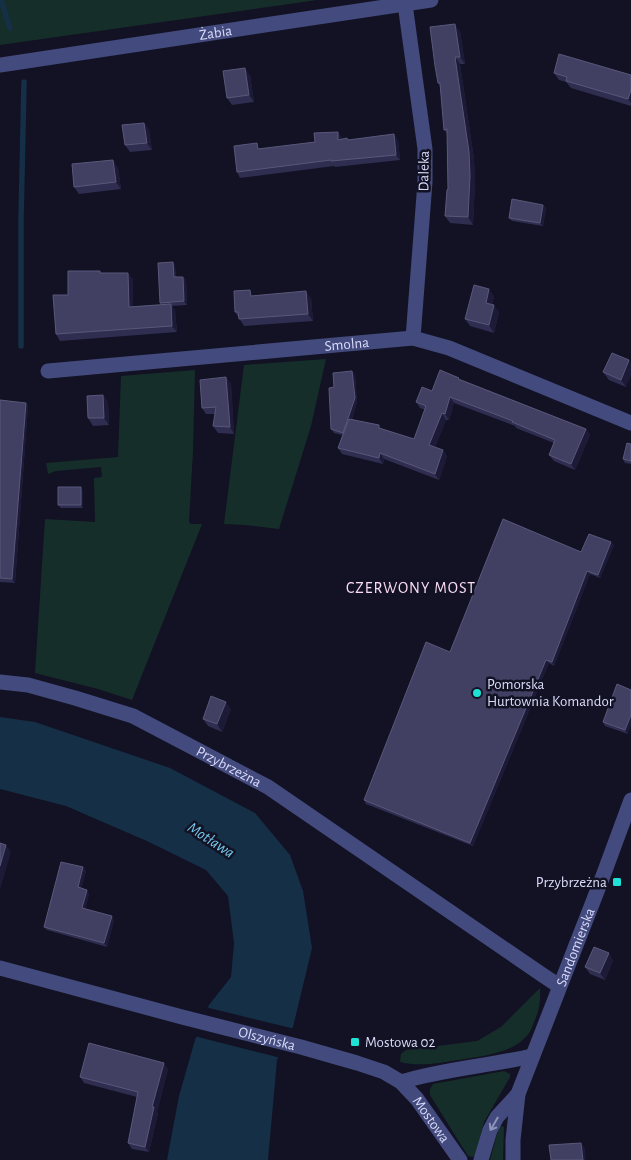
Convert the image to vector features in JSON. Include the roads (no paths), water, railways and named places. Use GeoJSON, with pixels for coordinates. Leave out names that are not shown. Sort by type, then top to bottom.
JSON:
{"type":"FeatureCollection","features":[{"type":"Feature","properties":{"kind":"street","name":"Żabia"},"geometry":{"type":"LineString","coordinates":[[0,65],[431,0]]}},
{"type":"Feature","properties":{"kind":"street","name":"Daleka"},"geometry":{"type":"LineString","coordinates":[[405,4],[425,149],[425,182],[413,338]]}},
{"type":"Feature","properties":{"kind":"street","name":"Smolna"},"geometry":{"type":"LineString","coordinates":[[48,370],[413,338],[449,348],[631,423]]}},
{"type":"Feature","properties":{"kind":"street","name":"Przybrzeżna"},"geometry":{"type":"LineString","coordinates":[[0,682],[28,685],[133,716],[268,787],[560,986]]}},
{"type":"Feature","properties":{"kind":"street","name":"Sandomierska"},"geometry":{"type":"LineString","coordinates":[[513,1160],[513,1140],[518,1094],[631,800]]}},
{"type":"Feature","properties":{"kind":"street","name":"Olszyńska"},"geometry":{"type":"LineString","coordinates":[[0,968],[301,1047],[384,1072],[401,1082]]}},
{"type":"Feature","properties":{"kind":"street"},"geometry":{"type":"LineString","coordinates":[[401,1082],[424,1075],[532,1056]]}},
{"type":"Feature","properties":{"kind":"street","name":"Mostowa"},"geometry":{"type":"LineString","coordinates":[[401,1082],[417,1099],[460,1160]]}},
{"type":"Feature","properties":{"kind":"street","name":"Sandomierska"},"geometry":{"type":"LineString","coordinates":[[481,1160],[490,1130],[497,1117],[518,1094]]}},
{"type":"Feature","properties":{"kind":"water","name":"Motława"},"geometry":{"type":"Polygon","coordinates":[[[0,717],[35,722],[170,768],[255,813],[290,855],[303,891],[312,948],[293,1027],[277,1060],[268,1160],[167,1160],[179,1096],[195,1040],[209,1005],[231,977],[234,943],[228,896],[206,870],[149,842],[66,806],[0,789],[0,717]]]}},
{"type":"Feature","properties":{"kind":"waterway"},"geometry":{"type":"LineString","coordinates":[[1,0],[10,28]]}},
{"type":"Feature","properties":{"kind":"waterway"},"geometry":{"type":"LineString","coordinates":[[21,346],[24,82]]}},
{"type":"Feature","properties":{"kind":"place","name":"Pomorska Hurtownia Komandor"},"geometry":{"type":"Point","coordinates":[477,693]}},
{"type":"Feature","properties":{"kind":"place","name":"Przybrzeżna"},"geometry":{"type":"Point","coordinates":[617,882]}},
{"type":"Feature","properties":{"kind":"place","name":"Mostowa 02"},"geometry":{"type":"Point","coordinates":[355,1042]}},
{"type":"Feature","properties":{"kind":"district","name":"CZERWONY MOST"},"geometry":{"type":"Point","coordinates":[411,588]}}]}
